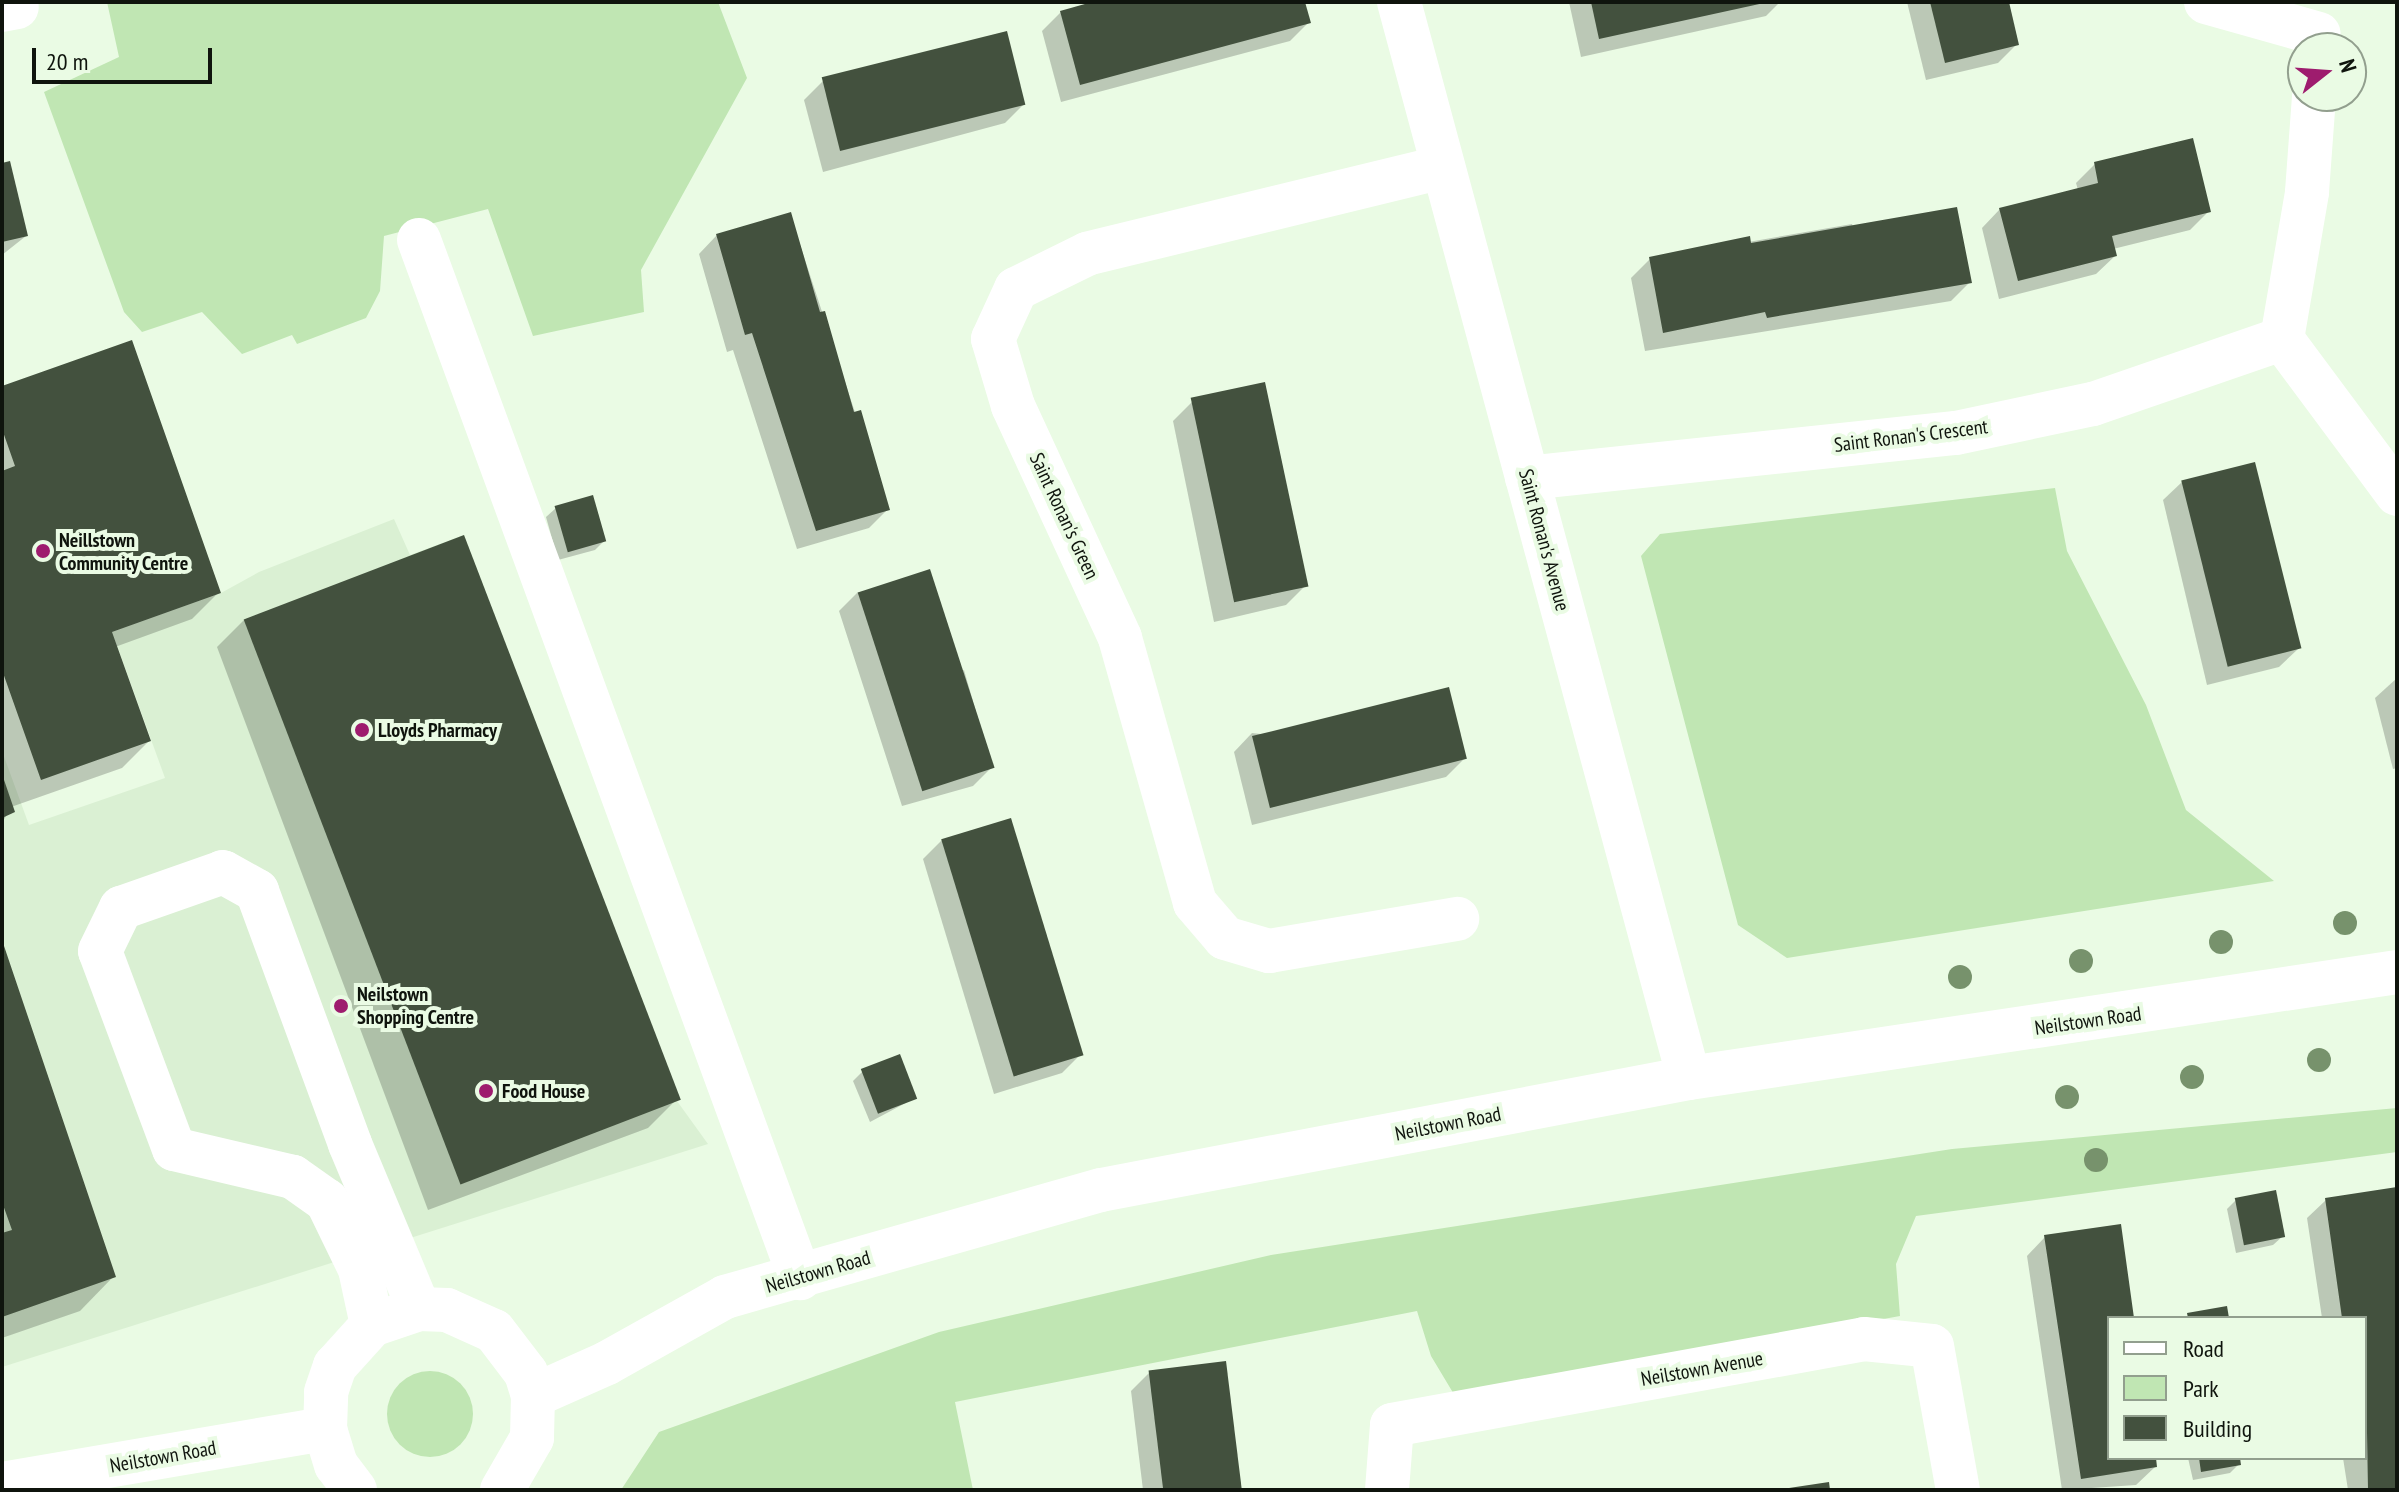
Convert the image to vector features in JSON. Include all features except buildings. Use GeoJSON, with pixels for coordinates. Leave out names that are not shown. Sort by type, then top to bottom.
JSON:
{"type":"FeatureCollection","features":[{"type":"Feature","properties":{"kind":"street","name":"Saint Ronan's Avenue"},"geometry":{"type":"LineString","coordinates":[[1399,2],[1689,1078]]}},
{"type":"Feature","properties":{"kind":"street"},"geometry":{"type":"LineString","coordinates":[[2206,2],[2318,28]]}},
{"type":"Feature","properties":{"kind":"street"},"geometry":{"type":"LineString","coordinates":[[2313,112],[2307,192],[2282,339],[2397,494]]}},
{"type":"Feature","properties":{"kind":"street","name":"Saint Ronan's Green"},"geometry":{"type":"LineString","coordinates":[[1443,167],[1087,254],[1016,289],[993,339],[1013,406],[1120,638],[1195,903],[1225,938],[1269,951],[1457,919]]}},
{"type":"Feature","properties":{"kind":"street"},"geometry":{"type":"LineString","coordinates":[[419,240],[800,1278]]}},
{"type":"Feature","properties":{"kind":"street","name":"Saint Ronan's Crescent"},"geometry":{"type":"LineString","coordinates":[[1527,478],[1956,433],[2093,404],[2282,339]]}},
{"type":"Feature","properties":{"kind":"street"},"geometry":{"type":"LineString","coordinates":[[372,1325],[360,1269],[327,1201],[293,1177],[174,1149],[100,951],[121,908],[223,872],[257,891],[350,1144],[419,1309]]}},
{"type":"Feature","properties":{"kind":"street","name":"Neilstown Road"},"geometry":{"type":"LineString","coordinates":[[533,1396],[607,1363],[725,1297],[1101,1190],[1689,1078],[2397,972]]}},
{"type":"Feature","properties":{"kind":"street"},"geometry":{"type":"LineString","coordinates":[[355,1490],[336,1465],[325,1429],[326,1392],[335,1366],[372,1325],[419,1309],[447,1310],[494,1331],[514,1353],[533,1396],[532,1438],[502,1490]]}},
{"type":"Feature","properties":{"kind":"street","name":"Neilstown Avenue"},"geometry":{"type":"LineString","coordinates":[[1387,1490],[1392,1425],[1864,1339],[1932,1346],[1958,1490]]}},
{"type":"Feature","properties":{"kind":"street","name":"Neilstown Road"},"geometry":{"type":"LineString","coordinates":[[2,1484],[325,1429]]}},
{"type":"Feature","properties":{"kind":"shaded area","name":"Neilstown Shopping Centre"},"geometry":{"type":"Polygon","coordinates":[[[394,519],[410,555],[464,535],[677,1101],[708,1144],[2,1367],[2,751],[29,825],[165,778],[112,632],[221,593],[259,572],[394,519]]]}},
{"type":"Feature","properties":{"kind":"green space"},"geometry":{"type":"Polygon","coordinates":[[[107,2],[718,2],[747,78],[641,270],[644,312],[533,336],[488,209],[384,236],[380,291],[366,318],[297,344],[292,335],[242,354],[202,312],[142,332],[124,312],[44,92],[119,57],[107,2]]]}},
{"type":"Feature","properties":{"kind":"green space"},"geometry":{"type":"Polygon","coordinates":[[[2055,488],[2067,551],[2146,705],[2186,810],[2274,881],[1787,958],[1738,925],[1641,556],[1660,534],[2055,488]]]}},
{"type":"Feature","properties":{"kind":"green space"},"geometry":{"type":"Polygon","coordinates":[[[2397,1108],[2397,1152],[1916,1216],[1896,1264],[1900,1316],[1455,1396],[1431,1356],[1417,1311],[955,1402],[973,1490],[621,1490],[659,1432],[939,1332],[1271,1255],[1952,1149],[2397,1108]]]}},
{"type":"Feature","properties":{"kind":"green space"},"geometry":{"type":"Polygon","coordinates":[[[430,1371],[447,1374],[461,1383],[470,1397],[473,1414],[470,1431],[461,1445],[447,1454],[430,1457],[413,1454],[399,1445],[390,1431],[387,1414],[390,1397],[399,1383],[413,1374],[430,1371]]]}},
{"type":"Feature","properties":{"kind":"place","name":"Neillstown Community Centre"},"geometry":{"type":"Point","coordinates":[43,551]}},
{"type":"Feature","properties":{"kind":"place","name":"Lloyds Pharmacy"},"geometry":{"type":"Point","coordinates":[362,730]}},
{"type":"Feature","properties":{"kind":"place","name":"Neilstown Shopping Centre"},"geometry":{"type":"Point","coordinates":[341,1006]}},
{"type":"Feature","properties":{"kind":"place","name":"Food House"},"geometry":{"type":"Point","coordinates":[486,1091]}}]}
